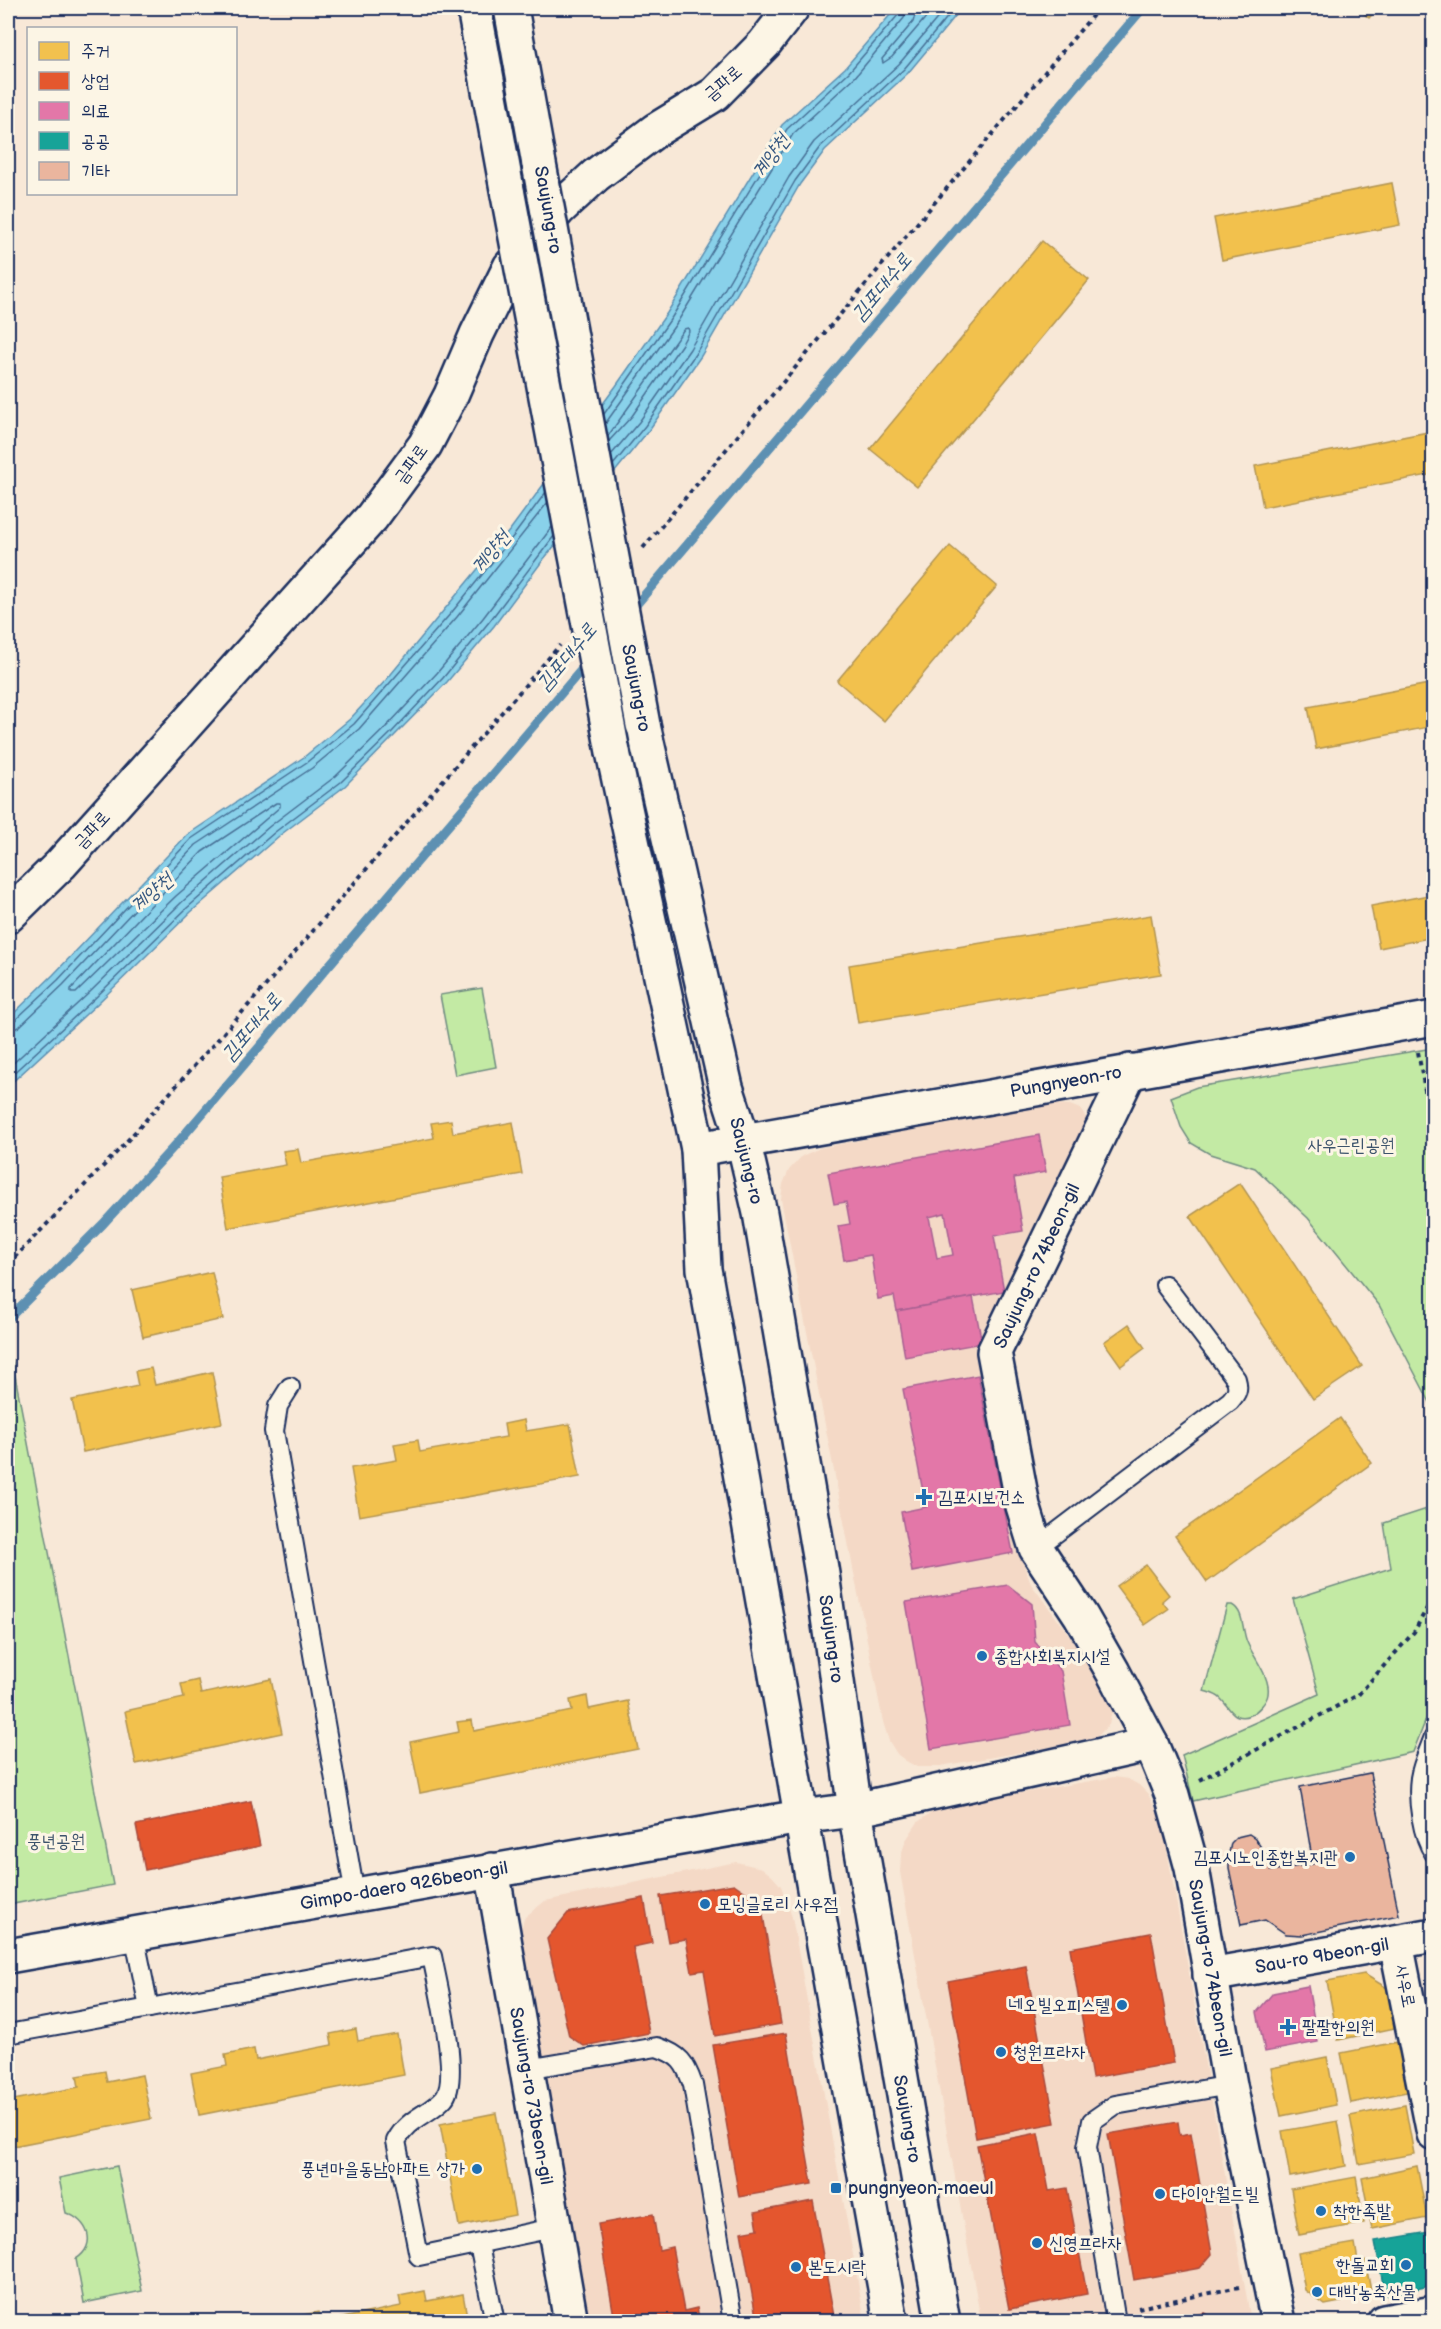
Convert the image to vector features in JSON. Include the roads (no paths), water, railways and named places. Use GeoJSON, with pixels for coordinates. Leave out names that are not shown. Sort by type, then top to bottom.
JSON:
{"type":"FeatureCollection","features":[{"type":"Feature","properties":{"kind":"street","name":"Saujung-ro"},"geometry":{"type":"LineString","coordinates":[[474,8],[613,752],[698,1149],[704,1269],[891,2322]]}},
{"type":"Feature","properties":{"kind":"street","name":"Saujung-ro"},"geometry":{"type":"LineString","coordinates":[[511,8],[643,725],[726,1087],[743,1140],[760,1213],[822,1574],[855,1810],[900,2083],[943,2322]]}},
{"type":"Feature","properties":{"kind":"street","name":"금파로"},"geometry":{"type":"LineString","coordinates":[[8,916],[61,864],[372,517],[425,445],[451,395],[477,334],[510,267],[545,225],[596,175],[656,130],[715,94],[765,44],[792,8]]}},
{"type":"Feature","properties":{"kind":"street","name":"Pungnyeon-ro"},"geometry":{"type":"LineString","coordinates":[[698,1149],[1423,1020]]}},
{"type":"Feature","properties":{"kind":"street","name":"Saujung-ro 74beon-gil"},"geometry":{"type":"LineString","coordinates":[[1130,1071],[994,1352],[1023,1506],[1036,1548],[1086,1625],[1151,1744],[1172,1795],[1192,1868],[1230,2085],[1278,2322]]}},
{"type":"Feature","properties":{"kind":"street","name":"Gimpo-daero 926beon-gil"},"geometry":{"type":"LineString","coordinates":[[8,1956],[492,1870],[800,1817],[855,1810],[1151,1744]]}},
{"type":"Feature","properties":{"kind":"street","name":"Saujung-ro 73beon-gil"},"geometry":{"type":"LineString","coordinates":[[492,1870],[572,2322]]}},
{"type":"Feature","properties":{"kind":"street","name":"Sau-ro 9beon-gil"},"geometry":{"type":"LineString","coordinates":[[1210,1975],[1434,1935]]}},
{"type":"Feature","properties":{"kind":"street","name":"사우로"},"geometry":{"type":"LineString","coordinates":[[1396,1943],[1434,2134]]}},
{"type":"Feature","properties":{"kind":"street"},"geometry":{"type":"LineString","coordinates":[[1384,2322],[1434,2313]]}},
{"type":"Feature","properties":{"kind":"lane"},"geometry":{"type":"LineString","coordinates":[[1036,1548],[1230,1401],[1236,1394],[1238,1386],[1236,1379],[1165,1285]]}},
{"type":"Feature","properties":{"kind":"lane"},"geometry":{"type":"LineString","coordinates":[[290,1387],[278,1406],[274,1418],[275,1440],[355,1895]]}},
{"type":"Feature","properties":{"kind":"lane"},"geometry":{"type":"LineString","coordinates":[[1434,1737],[1420,1778],[1422,1815],[1428,1844],[1434,1853]]}},
{"type":"Feature","properties":{"kind":"lane"},"geometry":{"type":"LineString","coordinates":[[134,1934],[149,2008]]}},
{"type":"Feature","properties":{"kind":"lane"},"geometry":{"type":"LineString","coordinates":[[8,2034],[432,1956],[450,2056],[452,2079],[450,2090],[437,2104],[408,2123],[396,2140],[419,2256],[554,2228]]}},
{"type":"Feature","properties":{"kind":"lane"},"geometry":{"type":"LineString","coordinates":[[527,2069],[657,2047],[675,2053],[687,2068],[693,2085],[733,2322]]}},
{"type":"Feature","properties":{"kind":"lane"},"geometry":{"type":"LineString","coordinates":[[1115,2317],[1087,2147],[1092,2121],[1115,2104],[1230,2085]]}},
{"type":"Feature","properties":{"kind":"lane"},"geometry":{"type":"LineString","coordinates":[[479,2245],[495,2322]]}},
{"type":"Feature","properties":{"kind":"water","name":"계양천"},"geometry":{"type":"Polygon","coordinates":[[[896,8],[962,8],[908,73],[825,150],[800,184],[701,356],[649,430],[543,560],[494,626],[447,682],[345,786],[279,836],[191,912],[97,1004],[8,1086],[8,1019],[187,835],[304,757],[350,719],[387,679],[510,530],[616,386],[667,313],[782,125],[845,68],[896,8]]]}},
{"type":"Feature","properties":{"kind":"waterway","name":"김포대수로"},"geometry":{"type":"LineString","coordinates":[[630,612],[1143,8]]}},
{"type":"Feature","properties":{"kind":"waterway","name":"김포대수로"},"geometry":{"type":"LineString","coordinates":[[8,1319],[103,1224],[179,1141],[588,662]]}},
{"type":"Feature","properties":{"kind":"place","name":"김포시보건소"},"geometry":{"type":"Point","coordinates":[924,1497]}},
{"type":"Feature","properties":{"kind":"place","name":"종합사회복지시설"},"geometry":{"type":"Point","coordinates":[982,1656]}},
{"type":"Feature","properties":{"kind":"place","name":"김포시노인종합복지관"},"geometry":{"type":"Point","coordinates":[1350,1857]}},
{"type":"Feature","properties":{"kind":"place","name":"모닝글로리 사우점"},"geometry":{"type":"Point","coordinates":[705,1904]}},
{"type":"Feature","properties":{"kind":"place","name":"네오빌오피스텔"},"geometry":{"type":"Point","coordinates":[1122,2005]}},
{"type":"Feature","properties":{"kind":"place","name":"팔팔한의원"},"geometry":{"type":"Point","coordinates":[1288,2027]}},
{"type":"Feature","properties":{"kind":"place","name":"청원프라자"},"geometry":{"type":"Point","coordinates":[1001,2052]}},
{"type":"Feature","properties":{"kind":"place","name":"풍년마을동남아파트 상가"},"geometry":{"type":"Point","coordinates":[477,2169]}},
{"type":"Feature","properties":{"kind":"place","name":"pungnyeon-maeul"},"geometry":{"type":"Point","coordinates":[836,2188]}},
{"type":"Feature","properties":{"kind":"place","name":"다이안월드빌"},"geometry":{"type":"Point","coordinates":[1160,2194]}},
{"type":"Feature","properties":{"kind":"place","name":"착한족발"},"geometry":{"type":"Point","coordinates":[1321,2211]}},
{"type":"Feature","properties":{"kind":"place","name":"신영프라자"},"geometry":{"type":"Point","coordinates":[1037,2243]}},
{"type":"Feature","properties":{"kind":"place","name":"한돌교회"},"geometry":{"type":"Point","coordinates":[1406,2265]}},
{"type":"Feature","properties":{"kind":"place","name":"본도시락"},"geometry":{"type":"Point","coordinates":[796,2267]}},
{"type":"Feature","properties":{"kind":"place","name":"대박농축산물"},"geometry":{"type":"Point","coordinates":[1317,2292]}},
{"type":"Feature","properties":{"kind":"park label","name":"사우근린공원"},"geometry":{"type":"Point","coordinates":[1351,1145]}},
{"type":"Feature","properties":{"kind":"park label","name":"풍년공원"},"geometry":{"type":"Point","coordinates":[56,1841]}}]}
